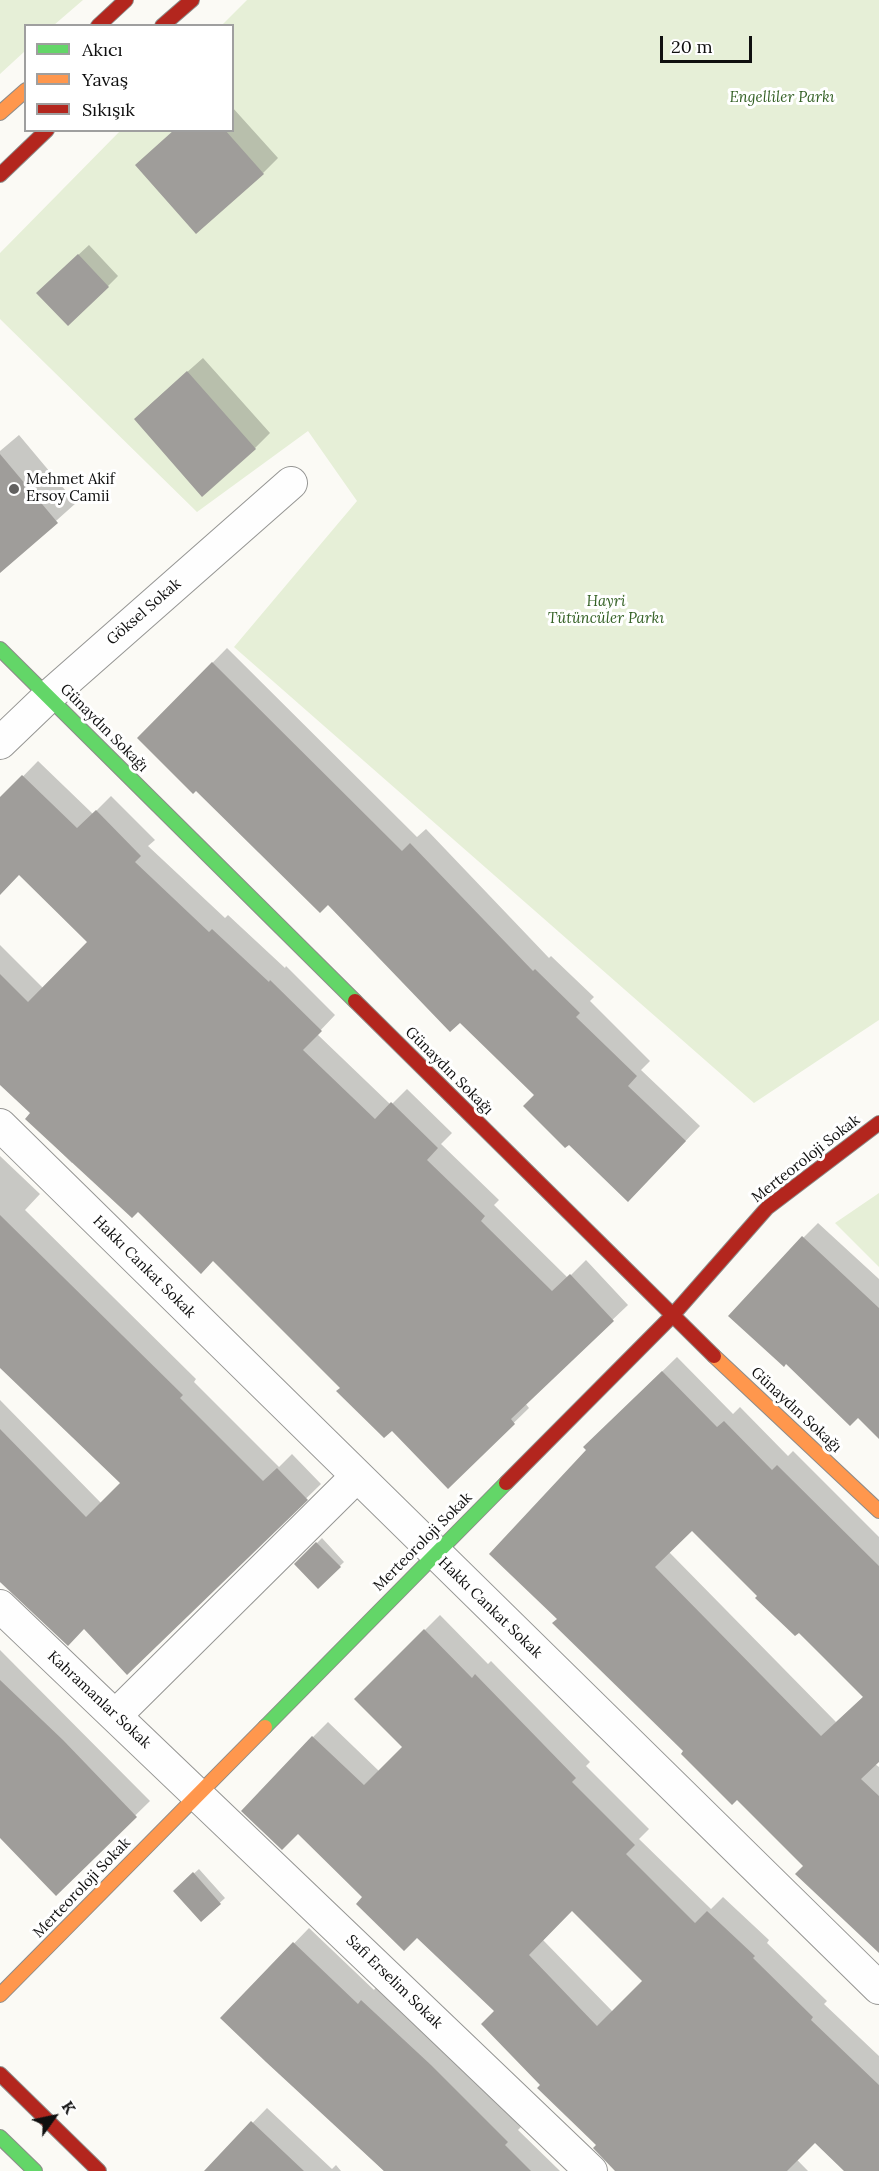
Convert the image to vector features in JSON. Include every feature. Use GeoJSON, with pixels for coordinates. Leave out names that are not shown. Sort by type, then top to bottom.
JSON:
{"type":"FeatureCollection","features":[{"type":"Feature","properties":{"kind":"street"},"geometry":{"type":"LineString","coordinates":[[100,24],[126,0]]}},
{"type":"Feature","properties":{"kind":"street"},"geometry":{"type":"LineString","coordinates":[[164,24],[192,0]]}},
{"type":"Feature","properties":{"kind":"street"},"geometry":{"type":"LineString","coordinates":[[0,113],[24,92]]}},
{"type":"Feature","properties":{"kind":"street"},"geometry":{"type":"LineString","coordinates":[[0,175],[45,132]]}},
{"type":"Feature","properties":{"kind":"street","name":"Göksel Sokak"},"geometry":{"type":"LineString","coordinates":[[0,743],[49,696],[291,483]]}},
{"type":"Feature","properties":{"kind":"street","name":"Günaydın Sokağı"},"geometry":{"type":"LineString","coordinates":[[0,649],[672,1316],[879,1511]]}},
{"type":"Feature","properties":{"kind":"street","name":"Merteoroloji Sokak"},"geometry":{"type":"LineString","coordinates":[[0,1995],[672,1316],[767,1208],[879,1123]]}},
{"type":"Feature","properties":{"kind":"street","name":"Hakkı Cankat Sokak"},"geometry":{"type":"LineString","coordinates":[[0,1125],[879,1988]]}},
{"type":"Feature","properties":{"kind":"street"},"geometry":{"type":"LineString","coordinates":[[116,1716],[356,1477]]}},
{"type":"Feature","properties":{"kind":"street","name":"Kahramanlar Sokak"},"geometry":{"type":"LineString","coordinates":[[0,1606],[198,1794]]}},
{"type":"Feature","properties":{"kind":"street","name":"Safi Erselim Sokak"},"geometry":{"type":"LineString","coordinates":[[198,1794],[591,2171]]}},
{"type":"Feature","properties":{"kind":"street"},"geometry":{"type":"LineString","coordinates":[[0,2074],[99,2171]]}},
{"type":"Feature","properties":{"kind":"street"},"geometry":{"type":"LineString","coordinates":[[0,2137],[35,2171]]}},
{"type":"Feature","properties":{"kind":"green space"},"geometry":{"type":"Polygon","coordinates":[[[0,0],[83,0],[55,24],[24,24],[24,52],[0,74],[0,0]]]}},
{"type":"Feature","properties":{"kind":"green space","name":"Hayri Tütüncüler Parkı"},"geometry":{"type":"Polygon","coordinates":[[[247,0],[879,0],[879,1020],[754,1103],[234,647],[357,501],[308,431],[197,512],[0,319],[0,253],[119,132],[234,132],[234,24],[223,24],[247,0]]]}},
{"type":"Feature","properties":{"kind":"green space"},"geometry":{"type":"Polygon","coordinates":[[[879,1193],[879,1267],[835,1223],[879,1193]]]}},
{"type":"Feature","properties":{"kind":"building"},"geometry":{"type":"Polygon","coordinates":[[[172,132],[227,132],[264,174],[196,234],[135,165],[172,132]]]}},
{"type":"Feature","properties":{"kind":"building"},"geometry":{"type":"Polygon","coordinates":[[[78,254],[109,287],[68,326],[36,293],[78,254]]]}},
{"type":"Feature","properties":{"kind":"building"},"geometry":{"type":"Polygon","coordinates":[[[187,371],[256,449],[202,497],[134,419],[187,371]]]}},
{"type":"Feature","properties":{"kind":"building","name":"Mehmet Akif Ersoy Camii"},"geometry":{"type":"Polygon","coordinates":[[[0,454],[58,523],[0,573],[0,454]]]}},
{"type":"Feature","properties":{"kind":"building"},"geometry":{"type":"Polygon","coordinates":[[[212,662],[402,851],[410,843],[533,971],[535,969],[580,1013],[576,1017],[637,1076],[628,1086],[686,1141],[628,1202],[569,1145],[565,1148],[523,1106],[534,1095],[460,1023],[450,1032],[328,905],[320,913],[196,791],[193,794],[137,738],[212,662]]]}},
{"type":"Feature","properties":{"kind":"building"},"geometry":{"type":"Polygon","coordinates":[[[22,775],[77,828],[96,810],[141,856],[135,862],[209,932],[212,929],[269,982],[270,980],[322,1031],[303,1050],[375,1119],[391,1102],[438,1148],[427,1160],[485,1216],[481,1221],[552,1291],[570,1274],[614,1321],[511,1419],[515,1424],[448,1489],[392,1431],[384,1438],[336,1391],[340,1388],[213,1261],[201,1274],[138,1212],[132,1218],[25,1119],[30,1113],[0,1085],[0,974],[28,1002],[87,942],[19,875],[0,895],[0,797],[22,775]]]}},
{"type":"Feature","properties":{"kind":"building"},"geometry":{"type":"Polygon","coordinates":[[[0,1215],[183,1395],[180,1398],[263,1481],[277,1468],[308,1500],[127,1675],[84,1629],[68,1646],[0,1582],[0,1429],[86,1517],[120,1483],[0,1368],[0,1215]]]}},
{"type":"Feature","properties":{"kind":"building"},"geometry":{"type":"Polygon","coordinates":[[[802,1236],[879,1308],[879,1439],[858,1418],[850,1426],[786,1364],[784,1367],[728,1316],[802,1236]]]}},
{"type":"Feature","properties":{"kind":"building"},"geometry":{"type":"Polygon","coordinates":[[[662,1371],[717,1427],[724,1421],[772,1470],[777,1465],[879,1566],[879,1762],[861,1779],[879,1796],[879,1953],[795,1874],[803,1866],[737,1800],[732,1805],[681,1754],[683,1751],[552,1623],[557,1619],[489,1554],[586,1450],[583,1447],[662,1371]],[[692,1531],[655,1567],[821,1736],[863,1697],[799,1633],[795,1636],[755,1598],[757,1596],[692,1531]]]}},
{"type":"Feature","properties":{"kind":"building"},"geometry":{"type":"Polygon","coordinates":[[[316,1542],[341,1567],[318,1589],[294,1564],[316,1542]]]}},
{"type":"Feature","properties":{"kind":"building"},"geometry":{"type":"Polygon","coordinates":[[[424,1629],[472,1678],[475,1674],[576,1778],[572,1782],[635,1845],[626,1854],[695,1923],[707,1911],[755,1956],[753,1958],[813,2017],[811,2020],[879,2085],[879,2171],[844,2171],[815,2143],[787,2171],[615,2171],[593,2148],[596,2145],[537,2088],[540,2085],[481,2024],[494,2011],[417,1938],[404,1951],[356,1904],[362,1897],[298,1834],[282,1850],[241,1811],[312,1736],[364,1785],[402,1747],[354,1699],[424,1629]],[[572,1911],[529,1955],[597,2026],[642,1981],[572,1911]]]}},
{"type":"Feature","properties":{"kind":"building"},"geometry":{"type":"Polygon","coordinates":[[[0,1680],[63,1740],[137,1817],[56,1896],[0,1838],[0,1680]]]}},
{"type":"Feature","properties":{"kind":"building"},"geometry":{"type":"Polygon","coordinates":[[[193,1872],[221,1904],[201,1922],[173,1891],[193,1872]]]}},
{"type":"Feature","properties":{"kind":"building"},"geometry":{"type":"Polygon","coordinates":[[[293,1942],[358,2004],[361,2000],[431,2065],[508,2142],[505,2145],[531,2171],[384,2171],[220,2018],[293,1942]]]}},
{"type":"Feature","properties":{"kind":"building"},"geometry":{"type":"Polygon","coordinates":[[[251,2121],[304,2171],[204,2171],[251,2121]]]}},
{"type":"Feature","properties":{"kind":"traffic: fast"},"geometry":{"type":"LineString","coordinates":[[0,649],[355,1001]]}},
{"type":"Feature","properties":{"kind":"traffic: fast"},"geometry":{"type":"LineString","coordinates":[[265,1727],[506,1483]]}},
{"type":"Feature","properties":{"kind":"traffic: fast"},"geometry":{"type":"LineString","coordinates":[[0,2137],[35,2171]]}},
{"type":"Feature","properties":{"kind":"traffic: slow"},"geometry":{"type":"LineString","coordinates":[[0,113],[24,92]]}},
{"type":"Feature","properties":{"kind":"traffic: slow"},"geometry":{"type":"LineString","coordinates":[[714,1356],[879,1511]]}},
{"type":"Feature","properties":{"kind":"traffic: slow"},"geometry":{"type":"LineString","coordinates":[[0,1995],[265,1727]]}},
{"type":"Feature","properties":{"kind":"traffic: jam"},"geometry":{"type":"LineString","coordinates":[[100,24],[126,0]]}},
{"type":"Feature","properties":{"kind":"traffic: jam"},"geometry":{"type":"LineString","coordinates":[[164,24],[192,0]]}},
{"type":"Feature","properties":{"kind":"traffic: jam"},"geometry":{"type":"LineString","coordinates":[[0,175],[45,132]]}},
{"type":"Feature","properties":{"kind":"traffic: jam"},"geometry":{"type":"LineString","coordinates":[[355,1001],[714,1356]]}},
{"type":"Feature","properties":{"kind":"traffic: jam"},"geometry":{"type":"LineString","coordinates":[[506,1483],[672,1316],[767,1208],[879,1123]]}},
{"type":"Feature","properties":{"kind":"traffic: jam"},"geometry":{"type":"LineString","coordinates":[[0,2074],[99,2171]]}},
{"type":"Feature","properties":{"kind":"place","name":"Mehmet Akif Ersoy Camii"},"geometry":{"type":"Point","coordinates":[14,489]}},
{"type":"Feature","properties":{"kind":"park label","name":"Engelliler Parkı"},"geometry":{"type":"Point","coordinates":[782,98]}}]}
